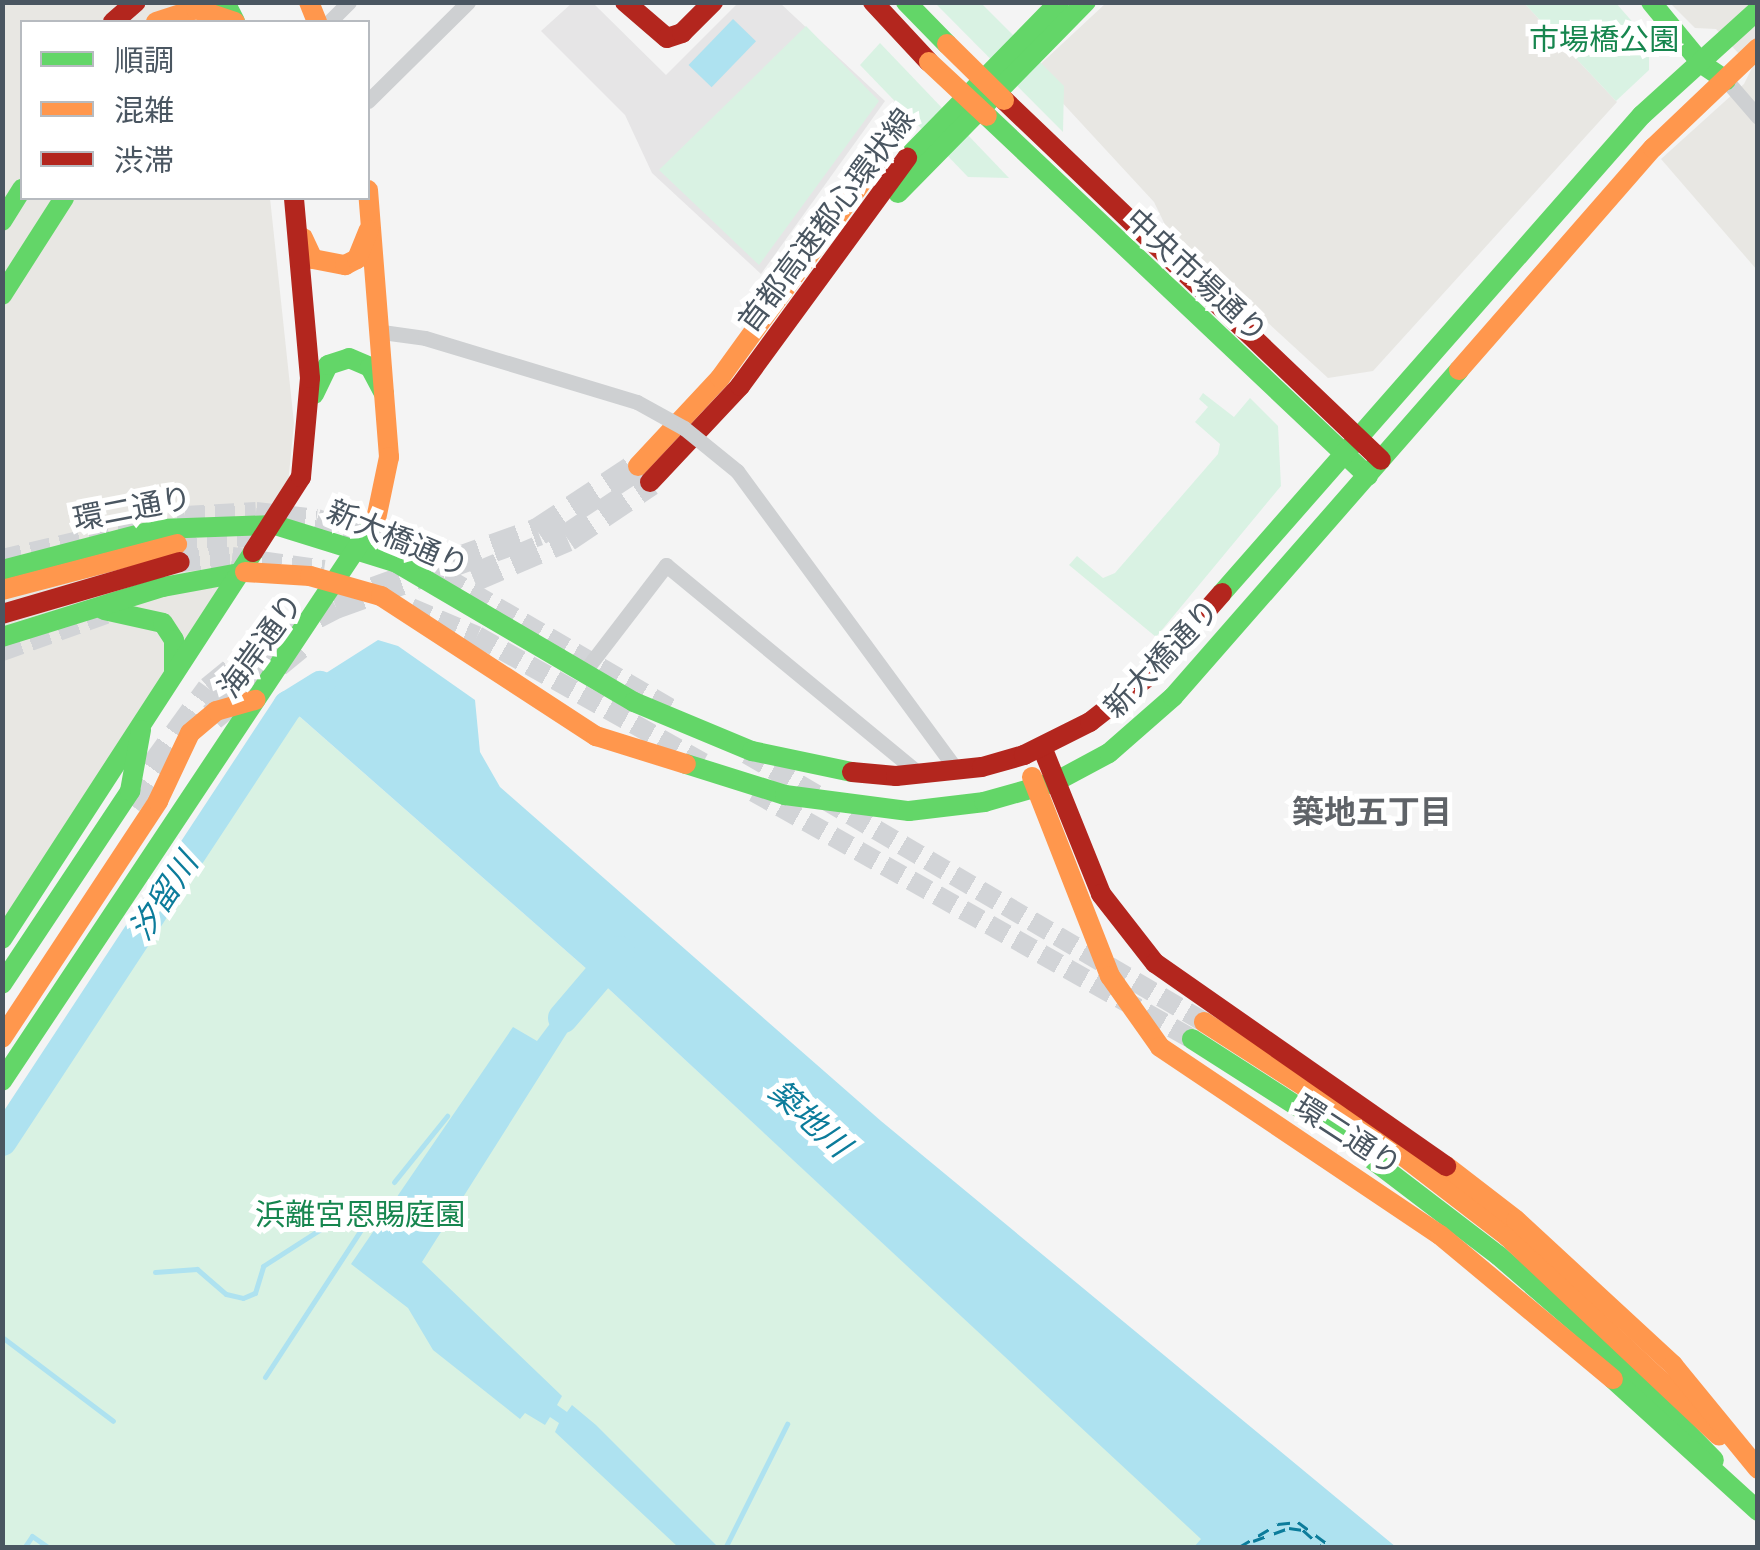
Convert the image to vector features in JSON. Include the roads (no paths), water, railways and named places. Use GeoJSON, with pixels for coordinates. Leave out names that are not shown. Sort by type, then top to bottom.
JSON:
{"type":"FeatureCollection","features":[{"type":"Feature","properties":{"kind":"main road"},"geometry":{"type":"LineString","coordinates":[[115,20],[136,2]]}},
{"type":"Feature","properties":{"kind":"main road"},"geometry":{"type":"LineString","coordinates":[[625,2],[667,38],[682,33],[712,2]]}},
{"type":"Feature","properties":{"kind":"main road","name":"中央市場通り"},"geometry":{"type":"LineString","coordinates":[[873,2],[987,116],[1375,468]]}},
{"type":"Feature","properties":{"kind":"main road","name":"中央市場通り"},"geometry":{"type":"LineString","coordinates":[[906,2],[1351,446]]}},
{"type":"Feature","properties":{"kind":"main road","name":"首都高速都心環状線"},"geometry":{"type":"LineString","coordinates":[[1032,2],[886,149],[729,366],[644,474],[716,415],[924,134],[1059,2]]}},
{"type":"Feature","properties":{"kind":"main road"},"geometry":{"type":"LineString","coordinates":[[802,303],[936,150],[1086,2]]}},
{"type":"Feature","properties":{"kind":"main road"},"geometry":{"type":"LineString","coordinates":[[1651,2],[1702,64],[1726,80]]}},
{"type":"Feature","properties":{"kind":"main road"},"geometry":{"type":"LineString","coordinates":[[162,20],[196,9],[229,20]]}},
{"type":"Feature","properties":{"kind":"main road","name":"新大橋通り"},"geometry":{"type":"LineString","coordinates":[[275,525],[365,550],[471,602],[672,721],[752,751],[842,772],[921,775],[957,771],[1033,751],[1090,722],[1150,675],[1642,115],[1758,10]]}},
{"type":"Feature","properties":{"kind":"main road","name":"新大橋通り"},"geometry":{"type":"LineString","coordinates":[[246,572],[344,583],[408,610],[523,694],[596,736],[785,795],[909,810],[1046,785],[1109,752],[1173,697],[1653,148],[1758,48]]}},
{"type":"Feature","properties":{"kind":"main road"},"geometry":{"type":"LineString","coordinates":[[2,221],[20,193]]}},
{"type":"Feature","properties":{"kind":"main road"},"geometry":{"type":"LineString","coordinates":[[2,295],[63,200]]}},
{"type":"Feature","properties":{"kind":"main road","name":"海岸通り"},"geometry":{"type":"LineString","coordinates":[[2,939],[246,572],[306,462],[310,407],[294,200]]}},
{"type":"Feature","properties":{"kind":"main road","name":"海岸通り"},"geometry":{"type":"LineString","coordinates":[[2,1082],[255,700],[365,550],[387,483],[387,402],[369,200]]}},
{"type":"Feature","properties":{"kind":"main road"},"geometry":{"type":"LineString","coordinates":[[298,225],[313,259],[345,266],[364,248],[371,216]]}},
{"type":"Feature","properties":{"kind":"main road"},"geometry":{"type":"LineString","coordinates":[[310,407],[322,372],[349,358],[370,367],[387,402]]}},
{"type":"Feature","properties":{"kind":"main road","name":"環二通り"},"geometry":{"type":"LineString","coordinates":[[2,570],[159,529],[275,525]]}},
{"type":"Feature","properties":{"kind":"main road"},"geometry":{"type":"LineString","coordinates":[[2,590],[179,553],[2,614]]}},
{"type":"Feature","properties":{"kind":"main road"},"geometry":{"type":"LineString","coordinates":[[2,638],[204,576],[246,572]]}},
{"type":"Feature","properties":{"kind":"main road"},"geometry":{"type":"LineString","coordinates":[[310,626],[354,604],[408,610]]}},
{"type":"Feature","properties":{"kind":"main road"},"geometry":{"type":"LineString","coordinates":[[87,610],[133,612],[162,624],[176,652],[168,690]]}},
{"type":"Feature","properties":{"kind":"main road"},"geometry":{"type":"LineString","coordinates":[[2,1038],[163,792],[181,746],[200,722],[255,700]]}},
{"type":"Feature","properties":{"kind":"main road"},"geometry":{"type":"LineString","coordinates":[[2,1028],[134,803],[141,730]]}},
{"type":"Feature","properties":{"kind":"main road","name":"環二通り"},"geometry":{"type":"LineString","coordinates":[[1033,751],[1110,976],[1160,1047],[1440,1235],[1750,1504]]}},
{"type":"Feature","properties":{"kind":"main road","name":"環二通り"},"geometry":{"type":"LineString","coordinates":[[1046,785],[1102,894],[1155,963],[1377,1114],[1516,1220],[1672,1365],[1758,1470]]}},
{"type":"Feature","properties":{"kind":"main road"},"geometry":{"type":"LineString","coordinates":[[2,984],[134,803]]}},
{"type":"Feature","properties":{"kind":"main road"},"geometry":{"type":"LineString","coordinates":[[2,994],[134,803]]}},
{"type":"Feature","properties":{"kind":"main road","name":"環二通り"},"geometry":{"type":"LineString","coordinates":[[1750,1504],[1650,1392],[1499,1256],[1198,1031],[1355,1119],[1507,1236],[1758,1470]]}},
{"type":"Feature","properties":{"kind":"street"},"geometry":{"type":"LineString","coordinates":[[331,20],[349,2]]}},
{"type":"Feature","properties":{"kind":"street"},"geometry":{"type":"LineString","coordinates":[[370,98],[468,2]]}},
{"type":"Feature","properties":{"kind":"street"},"geometry":{"type":"LineString","coordinates":[[1726,80],[1758,116]]}},
{"type":"Feature","properties":{"kind":"street"},"geometry":{"type":"LineString","coordinates":[[382,332],[425,338],[636,402],[684,428],[736,471],[957,771]]}},
{"type":"Feature","properties":{"kind":"street"},"geometry":{"type":"LineString","coordinates":[[584,672],[666,565],[921,775]]}},
{"type":"Feature","properties":{"kind":"water"},"geometry":{"type":"Polygon","coordinates":[[[733,19],[756,41],[712,87],[689,65],[733,19]]]}},
{"type":"Feature","properties":{"kind":"water","name":"築地川"},"geometry":{"type":"Polygon","coordinates":[[[378,640],[398,646],[475,700],[480,752],[500,787],[881,1121],[1396,1547],[1194,1547],[1201,1539],[597,978],[282,701],[378,640]]]}},
{"type":"Feature","properties":{"kind":"water"},"geometry":{"type":"Polygon","coordinates":[[[558,1013],[572,1025],[422,1262],[562,1396],[557,1405],[567,1412],[572,1405],[596,1425],[718,1547],[678,1547],[555,1432],[559,1423],[550,1417],[545,1425],[525,1413],[520,1419],[433,1350],[408,1308],[351,1264],[513,1027],[537,1041],[558,1013]]]}},
{"type":"Feature","properties":{"kind":"waterway","name":"汐留川"},"geometry":{"type":"LineString","coordinates":[[2,1141],[288,706],[320,686]]}},
{"type":"Feature","properties":{"kind":"waterway"},"geometry":{"type":"LineString","coordinates":[[563,1018],[620,951]]}},
{"type":"Feature","properties":{"kind":"waterway"},"geometry":{"type":"LineString","coordinates":[[394,1182],[447,1116]]}},
{"type":"Feature","properties":{"kind":"waterway"},"geometry":{"type":"LineString","coordinates":[[265,1377],[376,1207]]}},
{"type":"Feature","properties":{"kind":"waterway"},"geometry":{"type":"LineString","coordinates":[[155,1272],[197,1269],[226,1294],[243,1298],[255,1293],[263,1266],[335,1220]]}},
{"type":"Feature","properties":{"kind":"waterway"},"geometry":{"type":"LineString","coordinates":[[2,1337],[113,1421]]}},
{"type":"Feature","properties":{"kind":"waterway"},"geometry":{"type":"LineString","coordinates":[[725,1548],[787,1424]]}},
{"type":"Feature","properties":{"kind":"waterway"},"geometry":{"type":"LineString","coordinates":[[24,1548],[32,1536],[49,1548]]}},
{"type":"Feature","properties":{"kind":"tunnel"},"geometry":{"type":"LineString","coordinates":[[128,803],[210,690],[279,634],[335,605],[538,532],[638,466]]}},
{"type":"Feature","properties":{"kind":"tunnel"},"geometry":{"type":"LineString","coordinates":[[473,578],[567,538],[650,482]]}},
{"type":"Feature","properties":{"kind":"tunnel"},"geometry":{"type":"LineString","coordinates":[[2,559],[185,516],[256,512],[317,519],[393,547],[671,709]]}},
{"type":"Feature","properties":{"kind":"tunnel"},"geometry":{"type":"LineString","coordinates":[[177,544],[269,535]]}},
{"type":"Feature","properties":{"kind":"tunnel"},"geometry":{"type":"LineString","coordinates":[[180,562],[232,557],[324,570]]}},
{"type":"Feature","properties":{"kind":"tunnel"},"geometry":{"type":"LineString","coordinates":[[2,651],[123,608]]}},
{"type":"Feature","properties":{"kind":"tunnel"},"geometry":{"type":"LineString","coordinates":[[411,608],[477,636],[703,763]]}},
{"type":"Feature","properties":{"kind":"tunnel"},"geometry":{"type":"LineString","coordinates":[[212,717],[302,643]]}},
{"type":"Feature","properties":{"kind":"tunnel"},"geometry":{"type":"LineString","coordinates":[[747,754],[1204,1022]]}},
{"type":"Feature","properties":{"kind":"tunnel"},"geometry":{"type":"LineString","coordinates":[[754,792],[1192,1039]]}},
{"type":"Feature","properties":{"kind":"district","name":"築地五丁目"},"geometry":{"type":"Point","coordinates":[1372,811]}},
{"type":"Feature","properties":{"kind":"park label","name":"市場橋公園"},"geometry":{"type":"Point","coordinates":[1604,39]}},
{"type":"Feature","properties":{"kind":"park label","name":"浜離宮恩賜庭園"},"geometry":{"type":"Point","coordinates":[360,1214]}}]}
